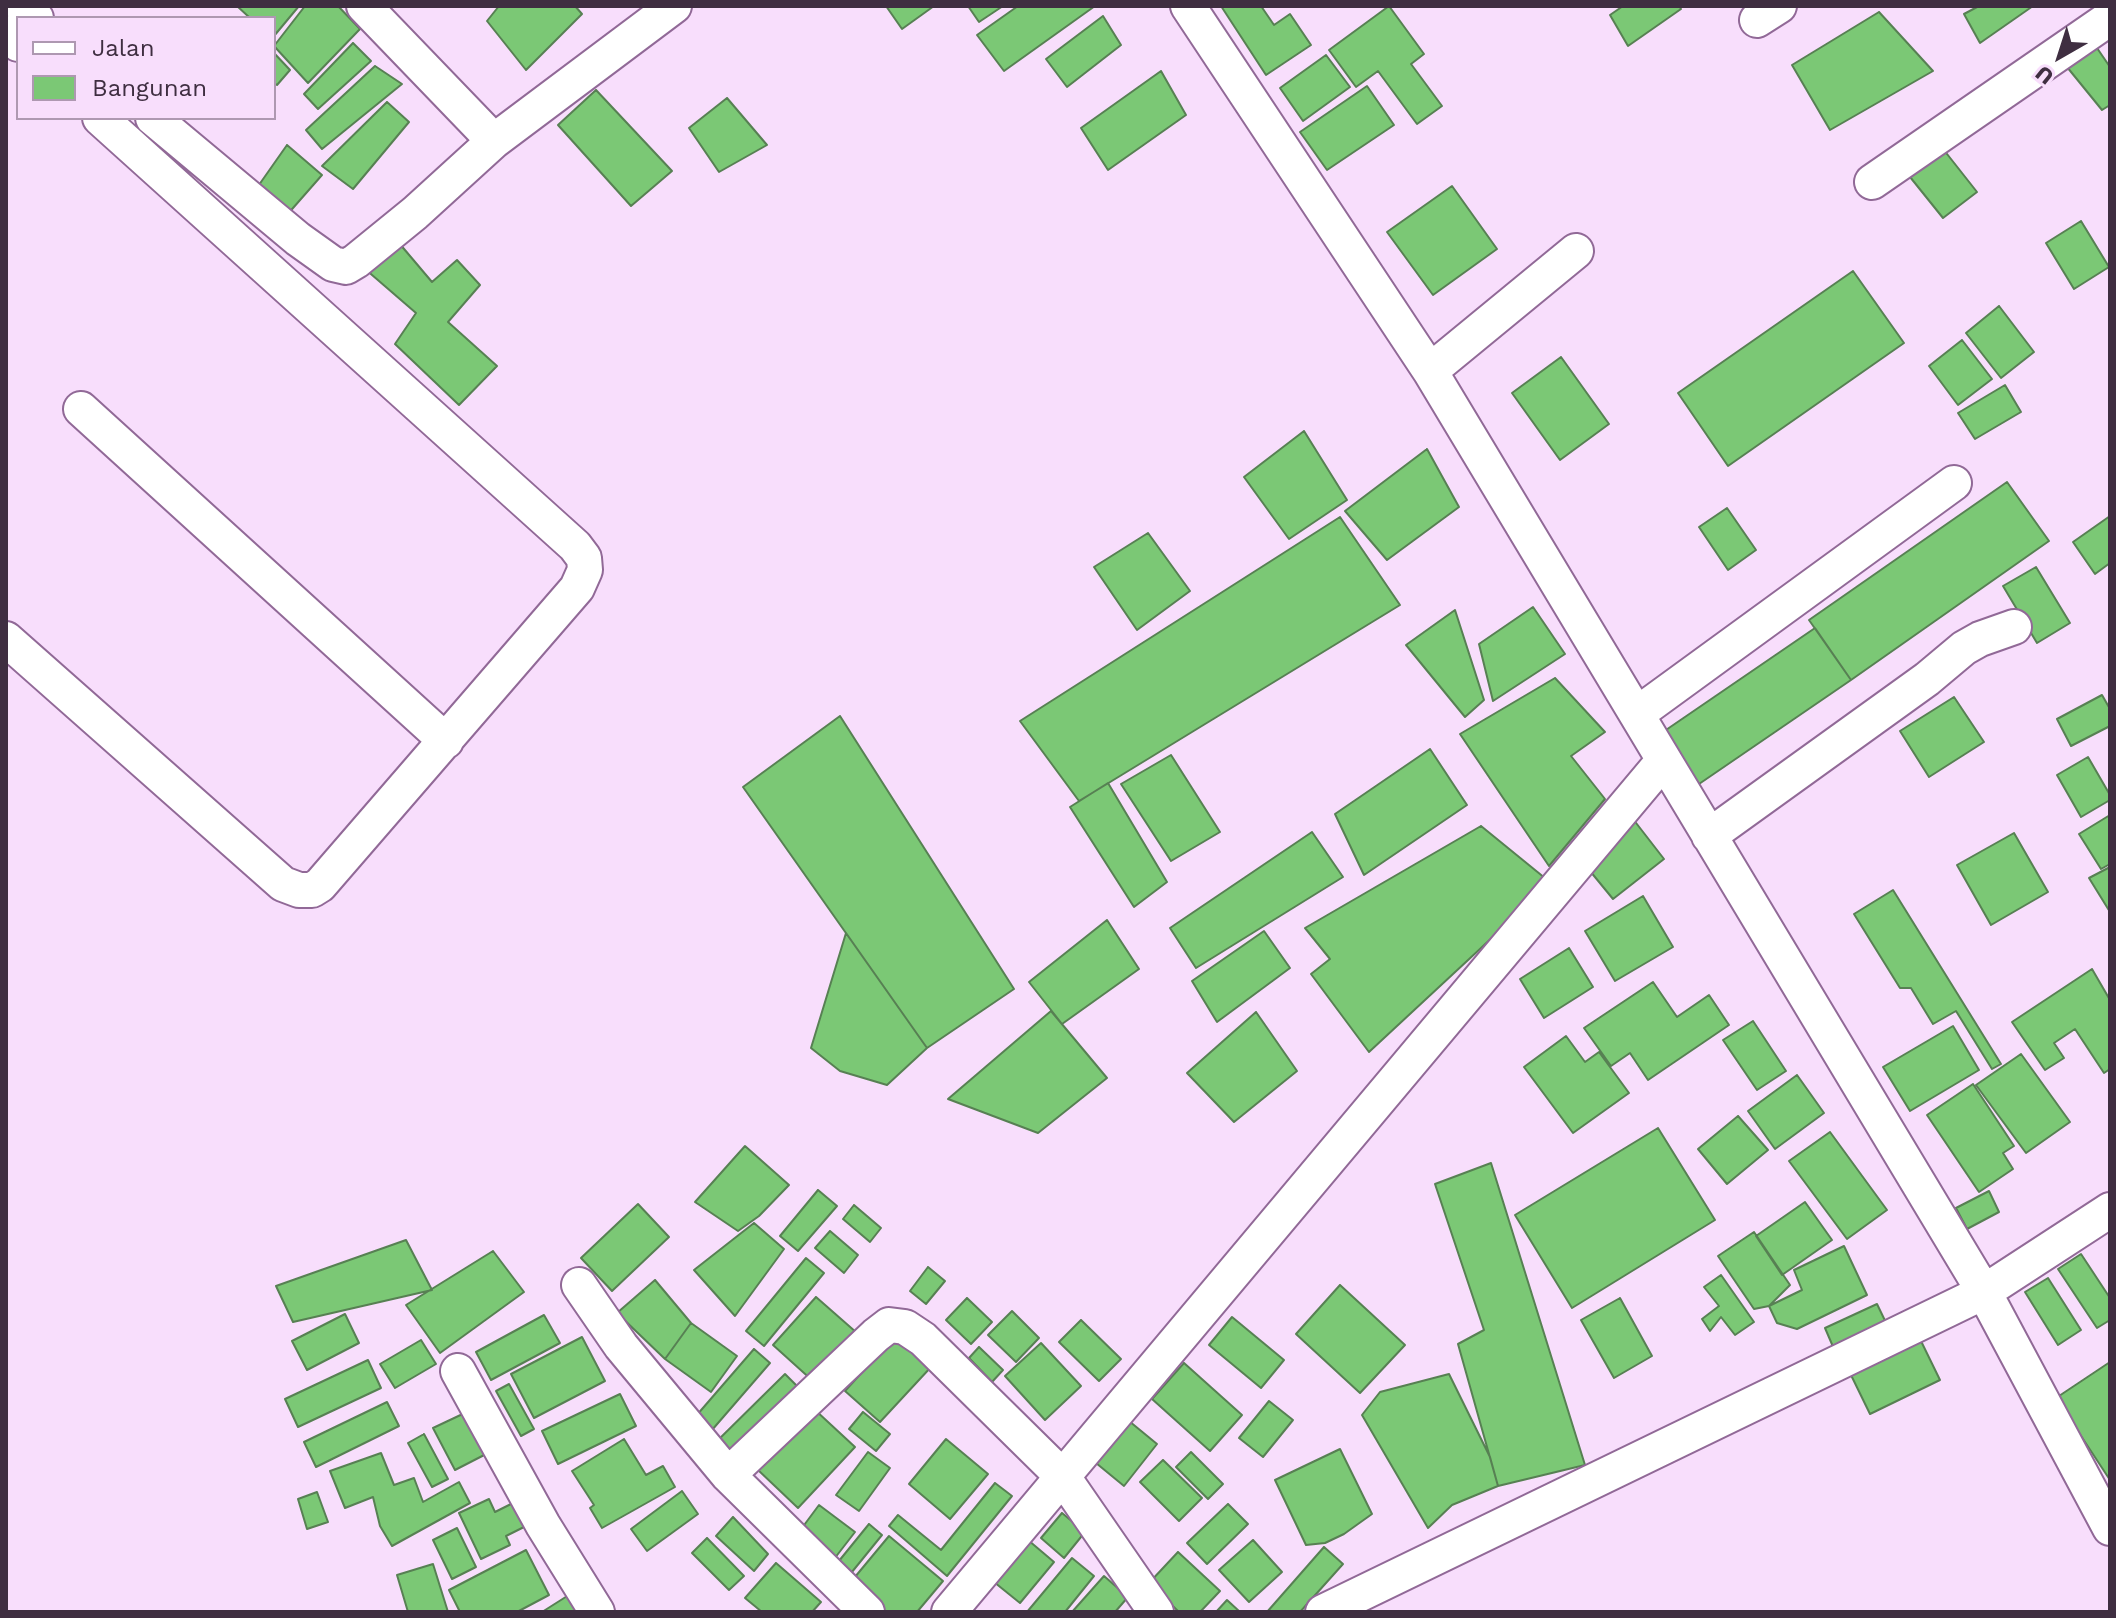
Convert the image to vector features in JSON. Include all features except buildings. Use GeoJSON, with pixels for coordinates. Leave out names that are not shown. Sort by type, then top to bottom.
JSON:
{"type":"FeatureCollection","features":[{"type":"Feature","properties":{"kind":"street"},"geometry":{"type":"LineString","coordinates":[[364,6],[494,141]]}},
{"type":"Feature","properties":{"kind":"street"},"geometry":{"type":"LineString","coordinates":[[155,120],[298,239],[333,264],[346,267],[415,213],[494,141],[674,6]]}},
{"type":"Feature","properties":{"kind":"street"},"geometry":{"type":"LineString","coordinates":[[1188,6],[1430,371],[1984,1292],[2110,1528]]}},
{"type":"Feature","properties":{"kind":"street"},"geometry":{"type":"LineString","coordinates":[[1872,182],[2110,18]]}},
{"type":"Feature","properties":{"kind":"street"},"geometry":{"type":"LineString","coordinates":[[6,639],[283,884],[299,890],[312,890],[320,885],[577,588],[585,570],[584,558],[563,535],[102,120]]}},
{"type":"Feature","properties":{"kind":"street"},"geometry":{"type":"LineString","coordinates":[[1430,371],[1576,251]]}},
{"type":"Feature","properties":{"kind":"street"},"geometry":{"type":"LineString","coordinates":[[81,409],[446,741]]}},
{"type":"Feature","properties":{"kind":"street"},"geometry":{"type":"LineString","coordinates":[[1637,714],[1954,483]]}},
{"type":"Feature","properties":{"kind":"street"},"geometry":{"type":"LineString","coordinates":[[1709,836],[1927,679],[1964,648],[2014,627]]}},
{"type":"Feature","properties":{"kind":"street"},"geometry":{"type":"LineString","coordinates":[[949,1612],[1664,760]]}},
{"type":"Feature","properties":{"kind":"street"},"geometry":{"type":"LineString","coordinates":[[1323,1612],[1984,1292],[2110,1210]]}},
{"type":"Feature","properties":{"kind":"street"},"geometry":{"type":"LineString","coordinates":[[579,1285],[621,1346],[728,1475],[867,1612]]}},
{"type":"Feature","properties":{"kind":"street"},"geometry":{"type":"LineString","coordinates":[[728,1475],[860,1349],[889,1325],[905,1327],[923,1339],[1063,1477],[1156,1612]]}},
{"type":"Feature","properties":{"kind":"street"},"geometry":{"type":"LineString","coordinates":[[458,1371],[543,1525],[597,1612]]}}]}
